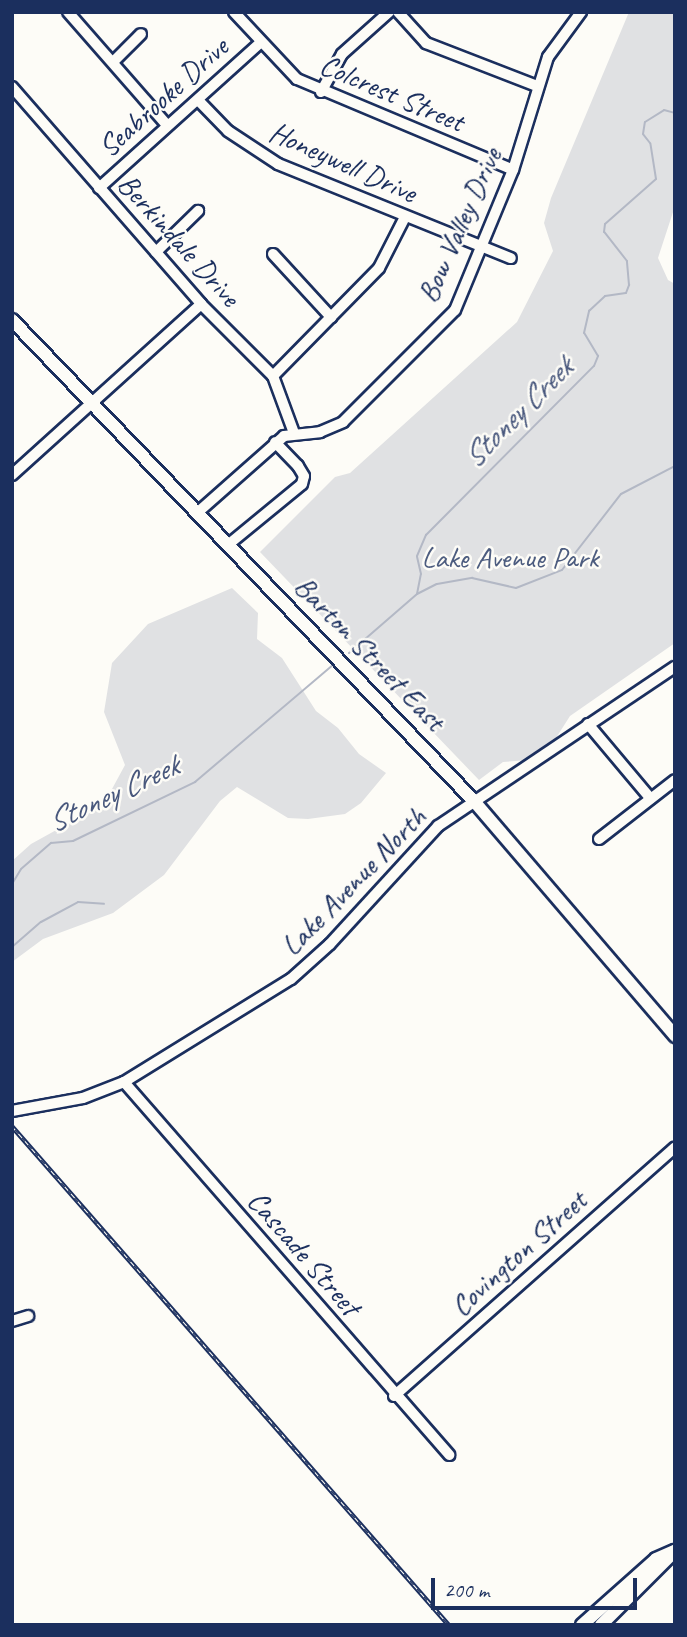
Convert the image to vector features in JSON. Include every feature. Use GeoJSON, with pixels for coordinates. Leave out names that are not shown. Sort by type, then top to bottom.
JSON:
{"type":"FeatureCollection","features":[{"type":"Feature","properties":{"kind":"main road","name":"Barton Street East"},"geometry":{"type":"LineString","coordinates":[[12,320],[473,800],[675,1036]]}},
{"type":"Feature","properties":{"kind":"main road"},"geometry":{"type":"LineString","coordinates":[[582,1625],[656,1559],[675,1551]]}},
{"type":"Feature","properties":{"kind":"main road"},"geometry":{"type":"LineString","coordinates":[[601,1625],[675,1551]]}},
{"type":"Feature","properties":{"kind":"street"},"geometry":{"type":"LineString","coordinates":[[68,12],[114,61],[167,125]]}},
{"type":"Feature","properties":{"kind":"street","name":"Colcrest Street"},"geometry":{"type":"LineString","coordinates":[[234,12],[297,79],[321,92],[513,170]]}},
{"type":"Feature","properties":{"kind":"street"},"geometry":{"type":"LineString","coordinates":[[321,92],[342,54],[389,12]]}},
{"type":"Feature","properties":{"kind":"street"},"geometry":{"type":"LineString","coordinates":[[398,12],[426,43],[537,86]]}},
{"type":"Feature","properties":{"kind":"street","name":"Bow Valley Drive"},"geometry":{"type":"LineString","coordinates":[[197,513],[275,442],[294,433],[320,432],[343,422],[455,310],[513,170],[548,57],[581,12]]}},
{"type":"Feature","properties":{"kind":"street"},"geometry":{"type":"LineString","coordinates":[[114,61],[141,34]]}},
{"type":"Feature","properties":{"kind":"street","name":"Seabrooke Drive"},"geometry":{"type":"LineString","coordinates":[[99,188],[261,42]]}},
{"type":"Feature","properties":{"kind":"street","name":"Berkindale Drive"},"geometry":{"type":"LineString","coordinates":[[14,93],[201,304],[273,376],[294,433]]}},
{"type":"Feature","properties":{"kind":"street","name":"Honeywell Drive"},"geometry":{"type":"LineString","coordinates":[[198,100],[253,150],[405,217],[511,258]]}},
{"type":"Feature","properties":{"kind":"street"},"geometry":{"type":"LineString","coordinates":[[156,251],[198,211]]}},
{"type":"Feature","properties":{"kind":"street"},"geometry":{"type":"LineString","coordinates":[[273,376],[379,268],[405,217]]}},
{"type":"Feature","properties":{"kind":"street"},"geometry":{"type":"LineString","coordinates":[[273,254],[331,317]]}},
{"type":"Feature","properties":{"kind":"street"},"geometry":{"type":"LineString","coordinates":[[12,475],[93,405],[201,304]]}},
{"type":"Feature","properties":{"kind":"street"},"geometry":{"type":"LineString","coordinates":[[229,544],[302,484],[304,476],[298,466],[275,442]]}},
{"type":"Feature","properties":{"kind":"street","name":"Lake Avenue North"},"geometry":{"type":"LineString","coordinates":[[12,1111],[83,1098],[124,1082],[293,977],[330,944],[428,834],[473,800],[675,667]]}},
{"type":"Feature","properties":{"kind":"street"},"geometry":{"type":"LineString","coordinates":[[588,724],[650,798]]}},
{"type":"Feature","properties":{"kind":"street"},"geometry":{"type":"LineString","coordinates":[[598,839],[675,779]]}},
{"type":"Feature","properties":{"kind":"street","name":"Cascade Street"},"geometry":{"type":"LineString","coordinates":[[124,1082],[394,1396],[449,1455]]}},
{"type":"Feature","properties":{"kind":"street","name":"Covington Street"},"geometry":{"type":"LineString","coordinates":[[394,1396],[675,1147]]}},
{"type":"Feature","properties":{"kind":"street"},"geometry":{"type":"LineString","coordinates":[[12,1321],[28,1316]]}},
{"type":"Feature","properties":{"kind":"green space","name":"Lake Avenue Park"},"geometry":{"type":"Polygon","coordinates":[[[629,12],[675,12],[675,206],[658,258],[668,280],[675,284],[675,643],[570,716],[549,749],[529,760],[503,762],[479,780],[260,552],[335,477],[350,473],[517,322],[553,251],[544,223],[551,198],[629,12]]]}},
{"type":"Feature","properties":{"kind":"green space"},"geometry":{"type":"Polygon","coordinates":[[[232,588],[258,613],[257,639],[282,658],[316,711],[338,728],[359,754],[386,773],[361,803],[345,814],[308,819],[288,818],[237,787],[220,801],[164,875],[113,913],[43,939],[12,962],[12,861],[31,844],[87,813],[112,789],[125,765],[104,712],[112,663],[148,624],[232,588]]]}},
{"type":"Feature","properties":{"kind":"waterway","name":"Stoney Creek"},"geometry":{"type":"LineString","coordinates":[[417,594],[421,574],[417,556],[426,535],[594,366],[598,356],[584,333],[589,311],[605,296],[626,293],[629,285],[627,261],[604,232],[605,224],[656,179],[650,143],[643,134],[645,122],[664,110],[675,113]]}},
{"type":"Feature","properties":{"kind":"waterway"},"geometry":{"type":"LineString","coordinates":[[349,653],[417,594],[437,584],[472,578],[516,588],[562,570],[621,494],[675,466]]}},
{"type":"Feature","properties":{"kind":"waterway","name":"Stoney Creek"},"geometry":{"type":"LineString","coordinates":[[12,884],[21,869],[51,843],[73,841],[195,782],[332,666]]}},
{"type":"Feature","properties":{"kind":"waterway"},"geometry":{"type":"LineString","coordinates":[[12,947],[41,922],[78,902],[104,904]]}},
{"type":"Feature","properties":{"kind":"railway"},"geometry":{"type":"LineString","coordinates":[[12,1126],[449,1625]]}}]}
